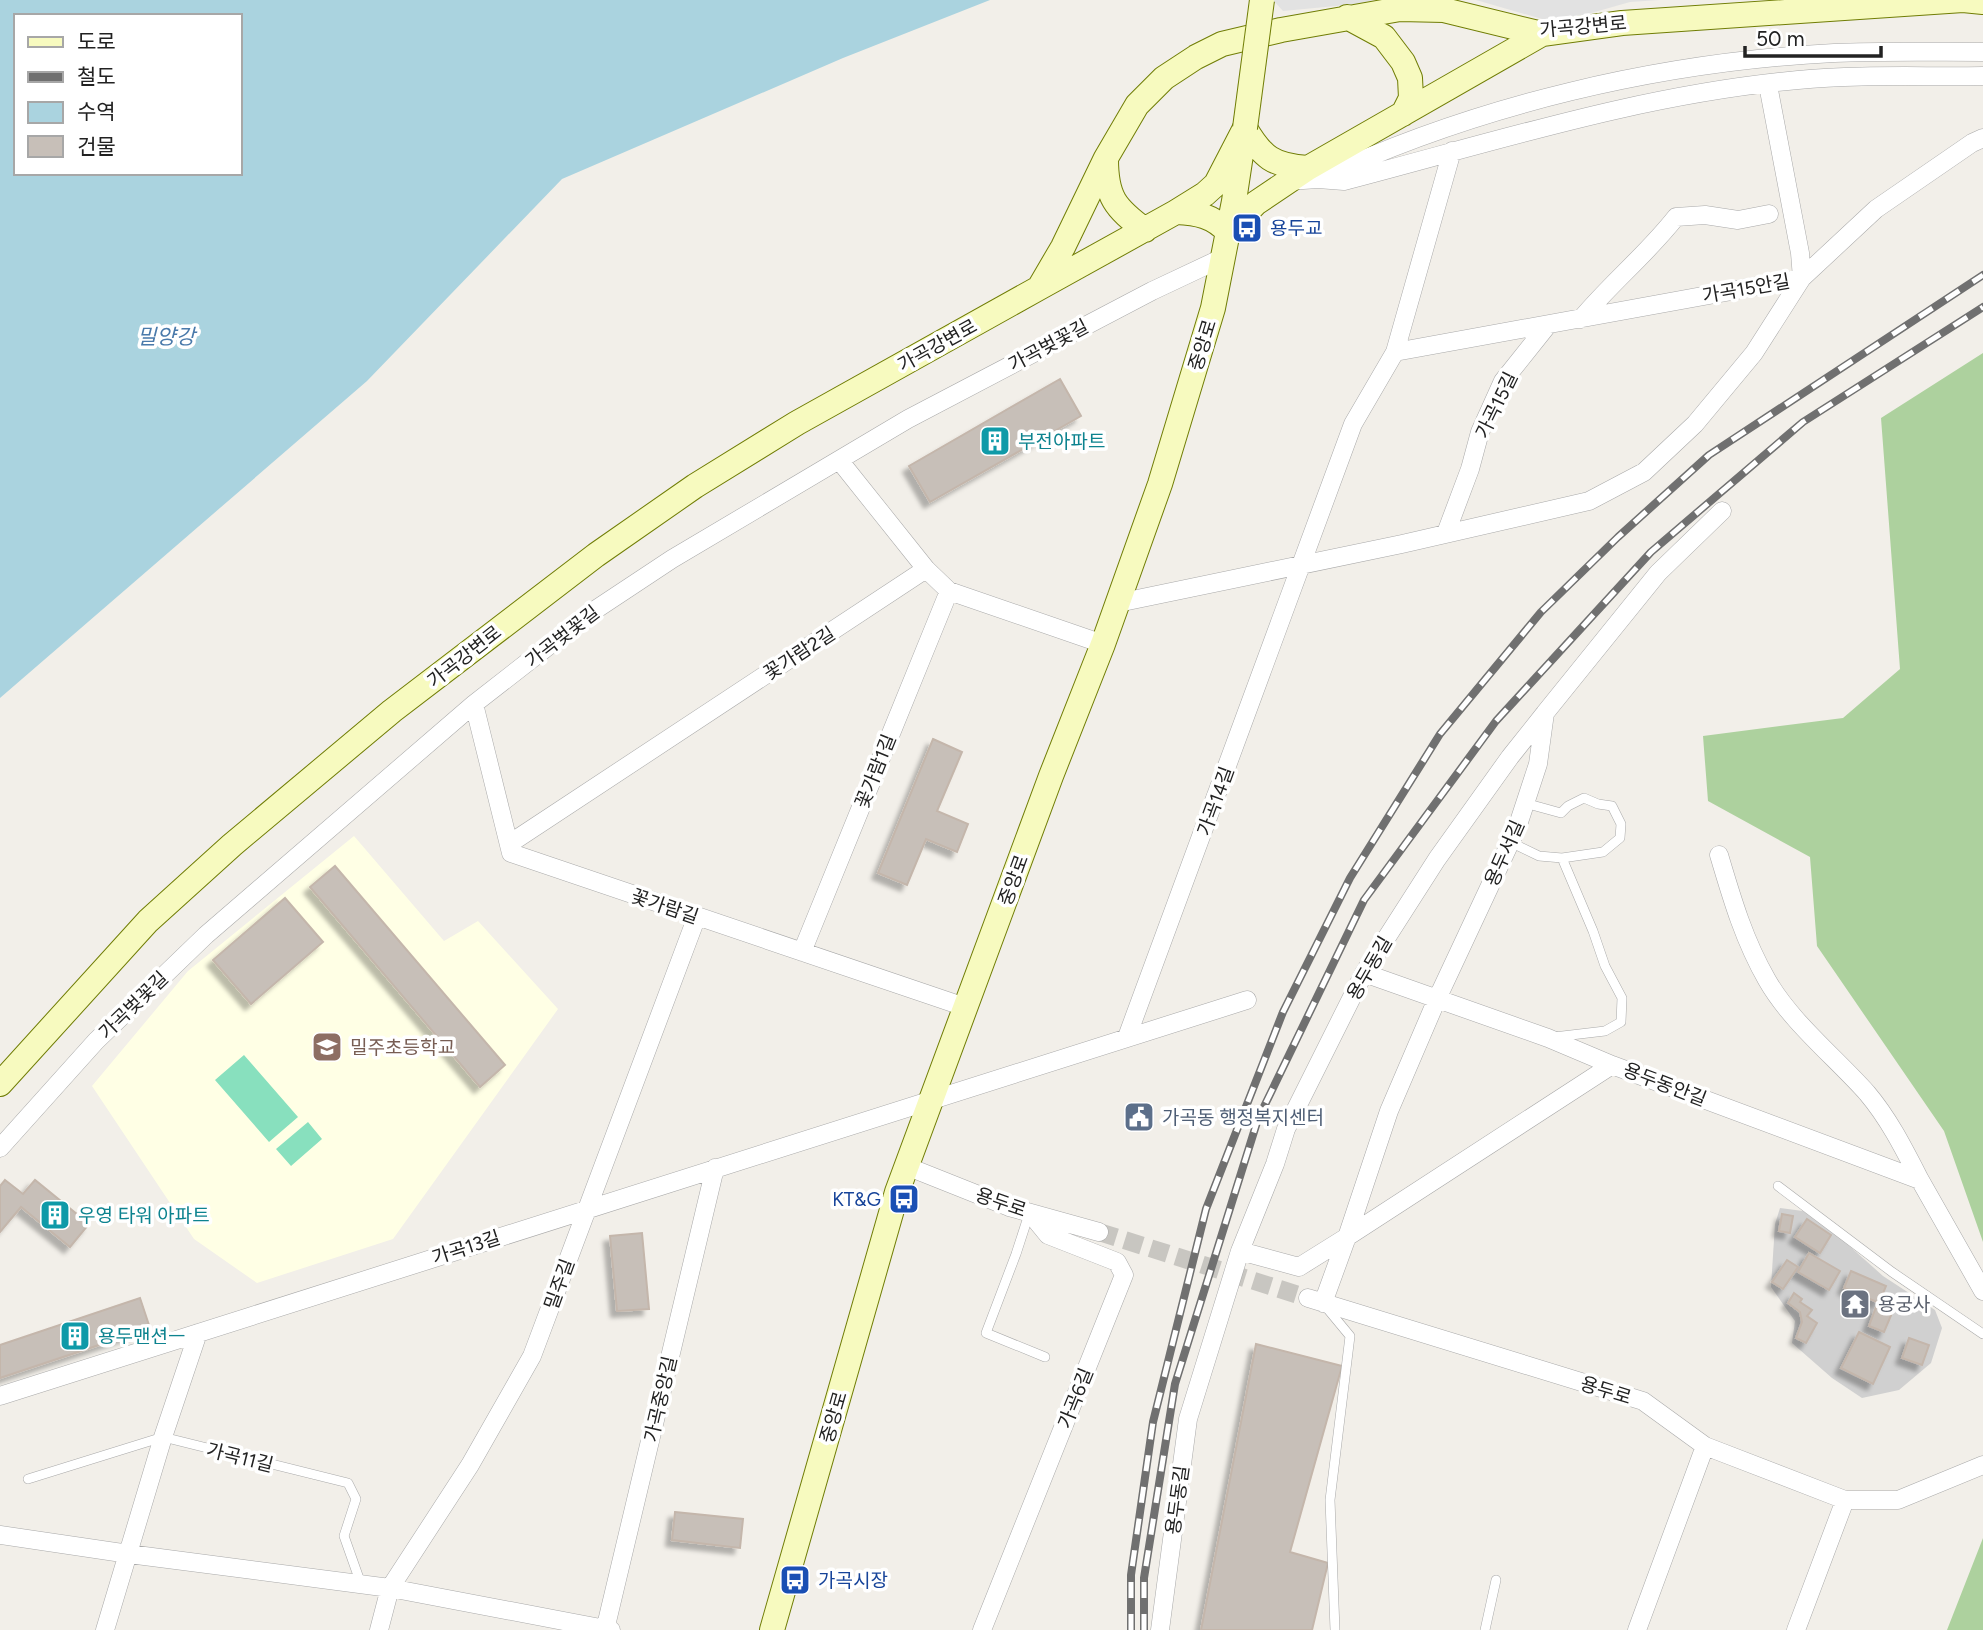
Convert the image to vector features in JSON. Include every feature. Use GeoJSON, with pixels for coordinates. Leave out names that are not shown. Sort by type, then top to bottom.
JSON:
{"type":"FeatureCollection","features":[{"type":"Feature","properties":{"kind":"main road","name":"중앙로"},"geometry":{"type":"LineString","coordinates":[[772,1630],[906,1166],[1118,603],[1160,484],[1213,308],[1245,128],[1262,0]]}},
{"type":"Feature","properties":{"kind":"main road","name":"가곡강변로"},"geometry":{"type":"LineString","coordinates":[[0,1084],[148,922],[232,845],[393,711],[596,555],[695,486],[797,423],[1039,288],[1063,247],[1106,158],[1137,105],[1164,78],[1196,57],[1222,44],[1347,17],[1400,9],[1444,10],[1542,34],[1622,23],[1963,0],[1983,2]]}},
{"type":"Feature","properties":{"kind":"main road"},"geometry":{"type":"LineString","coordinates":[[1347,17],[1384,37],[1403,62],[1410,78],[1410,98],[1403,114]]}},
{"type":"Feature","properties":{"kind":"main road"},"geometry":{"type":"LineString","coordinates":[[1176,212],[1208,216],[1228,232],[1243,214],[1284,182],[1313,173],[1403,114],[1542,34]]}},
{"type":"Feature","properties":{"kind":"main road"},"geometry":{"type":"LineString","coordinates":[[1245,128],[1256,147],[1269,160],[1313,173]]}},
{"type":"Feature","properties":{"kind":"main road"},"geometry":{"type":"LineString","coordinates":[[1039,288],[1205,194],[1216,184],[1245,128]]}},
{"type":"Feature","properties":{"kind":"main road"},"geometry":{"type":"LineString","coordinates":[[1106,158],[1106,181],[1110,193],[1124,215],[1145,230]]}},
{"type":"Feature","properties":{"kind":"street"},"geometry":{"type":"LineString","coordinates":[[1313,173],[1474,117],[1589,87],[1711,66],[1833,53],[1983,52]]}},
{"type":"Feature","properties":{"kind":"street"},"geometry":{"type":"LineString","coordinates":[[1313,173],[1344,181],[1597,113],[1679,97],[1798,80],[1983,76]]}},
{"type":"Feature","properties":{"kind":"street","name":"가곡15안길"},"geometry":{"type":"LineString","coordinates":[[1395,352],[1801,278],[1800,253],[1768,85]]}},
{"type":"Feature","properties":{"kind":"street"},"geometry":{"type":"LineString","coordinates":[[1118,603],[1402,544],[1590,501],[1644,472],[1695,424],[1754,353],[1801,278],[1876,209],[1983,138]]}},
{"type":"Feature","properties":{"kind":"street"},"geometry":{"type":"LineString","coordinates":[[1303,564],[1353,424],[1395,352],[1452,151]]}},
{"type":"Feature","properties":{"kind":"street"},"geometry":{"type":"LineString","coordinates":[[1581,319],[1607,288],[1656,243],[1676,217],[1705,215],[1738,220],[1769,214]]}},
{"type":"Feature","properties":{"kind":"street","name":"가곡벚꽃길"},"geometry":{"type":"LineString","coordinates":[[0,1148],[96,1041],[206,935],[474,704],[604,604],[672,559],[908,419],[1152,290],[1222,258]]}},
{"type":"Feature","properties":{"kind":"street","name":"가곡15길"},"geometry":{"type":"LineString","coordinates":[[1446,533],[1470,469],[1480,432],[1503,381],[1547,326]]}},
{"type":"Feature","properties":{"kind":"street"},"geometry":{"type":"LineString","coordinates":[[839,460],[926,569],[949,591],[1103,644]]}},
{"type":"Feature","properties":{"kind":"street"},"geometry":{"type":"LineString","coordinates":[[1545,713],[1658,573],[1722,511]]}},
{"type":"Feature","properties":{"kind":"street","name":"가곡14길"},"geometry":{"type":"LineString","coordinates":[[1127,1037],[1303,564]]}},
{"type":"Feature","properties":{"kind":"street","name":"꽃가람2길"},"geometry":{"type":"LineString","coordinates":[[509,844],[926,569]]}},
{"type":"Feature","properties":{"kind":"street","name":"꽃가람1길"},"geometry":{"type":"LineString","coordinates":[[802,952],[949,591]]}},
{"type":"Feature","properties":{"kind":"street"},"geometry":{"type":"LineString","coordinates":[[474,704],[509,844]]}},
{"type":"Feature","properties":{"kind":"street","name":"용두서길"},"geometry":{"type":"LineString","coordinates":[[1348,1237],[1389,1111],[1525,803],[1538,764],[1545,713]]}},
{"type":"Feature","properties":{"kind":"street","name":"용두동길"},"geometry":{"type":"LineString","coordinates":[[1160,1630],[1188,1419],[1240,1251],[1286,1129],[1364,973],[1437,859],[1545,713]]}},
{"type":"Feature","properties":{"kind":"street","name":"꽃가람길"},"geometry":{"type":"LineString","coordinates":[[509,844],[511,853],[965,1007]]}},
{"type":"Feature","properties":{"kind":"street"},"geometry":{"type":"LineString","coordinates":[[1719,855],[1738,920],[1768,982],[1791,1012],[1889,1121],[1983,1291]]}},
{"type":"Feature","properties":{"kind":"street","name":"밀주길"},"geometry":{"type":"LineString","coordinates":[[379,1630],[390,1588],[470,1465],[532,1356],[697,916]]}},
{"type":"Feature","properties":{"kind":"street"},"geometry":{"type":"LineString","coordinates":[[1364,973],[1548,1038],[1612,1065]]}},
{"type":"Feature","properties":{"kind":"street"},"geometry":{"type":"LineString","coordinates":[[932,1098],[1247,1000]]}},
{"type":"Feature","properties":{"kind":"street","name":"용두동안길"},"geometry":{"type":"LineString","coordinates":[[1348,1237],[1612,1065],[1920,1180]]}},
{"type":"Feature","properties":{"kind":"street","name":"가곡13길"},"geometry":{"type":"LineString","coordinates":[[0,1396],[932,1098]]}},
{"type":"Feature","properties":{"kind":"street","name":"용두로"},"geometry":{"type":"LineString","coordinates":[[906,1166],[1009,1207],[1099,1232]]}},
{"type":"Feature","properties":{"kind":"street","name":"가곡중앙길"},"geometry":{"type":"LineString","coordinates":[[608,1629],[715,1168]]}},
{"type":"Feature","properties":{"kind":"street","name":"가곡6길"},"geometry":{"type":"LineString","coordinates":[[982,1630],[1124,1275],[1117,1262],[1048,1235],[1030,1213]]}},
{"type":"Feature","properties":{"kind":"street"},"geometry":{"type":"LineString","coordinates":[[1240,1251],[1299,1267],[1348,1237]]}},
{"type":"Feature","properties":{"kind":"street"},"geometry":{"type":"LineString","coordinates":[[1316,1301],[1348,1237]]}},
{"type":"Feature","properties":{"kind":"street","name":"용두로"},"geometry":{"type":"LineString","coordinates":[[1316,1301],[1643,1401],[1705,1446],[1845,1500]]}},
{"type":"Feature","properties":{"kind":"street"},"geometry":{"type":"LineString","coordinates":[[105,1630],[163,1437],[198,1333]]}},
{"type":"Feature","properties":{"kind":"street"},"geometry":{"type":"LineString","coordinates":[[1637,1630],[1705,1446]]}},
{"type":"Feature","properties":{"kind":"street"},"geometry":{"type":"LineString","coordinates":[[1796,1630],[1845,1500],[1898,1500],[1983,1465]]}},
{"type":"Feature","properties":{"kind":"street"},"geometry":{"type":"LineString","coordinates":[[0,1535],[390,1588],[608,1629]]}},
{"type":"Feature","properties":{"kind":"lane"},"geometry":{"type":"LineString","coordinates":[[1510,842],[1539,856],[1562,858],[1603,852],[1620,838],[1621,824],[1612,806],[1584,798],[1561,813],[1525,803]]}},
{"type":"Feature","properties":{"kind":"lane"},"geometry":{"type":"LineString","coordinates":[[1548,1038],[1605,1031],[1621,1022],[1622,998],[1605,966],[1562,858]]}},
{"type":"Feature","properties":{"kind":"lane"},"geometry":{"type":"LineString","coordinates":[[1778,1186],[1892,1272],[1983,1334]]}},
{"type":"Feature","properties":{"kind":"lane"},"geometry":{"type":"LineString","coordinates":[[1030,1213],[986,1333],[1045,1357]]}},
{"type":"Feature","properties":{"kind":"lane"},"geometry":{"type":"LineString","coordinates":[[1316,1301],[1350,1336],[1330,1500],[1335,1630]]}},
{"type":"Feature","properties":{"kind":"lane"},"geometry":{"type":"LineString","coordinates":[[29,1479],[163,1437]]}},
{"type":"Feature","properties":{"kind":"lane","name":"가곡11길"},"geometry":{"type":"LineString","coordinates":[[163,1437],[348,1483],[356,1499],[344,1536],[362,1586]]}},
{"type":"Feature","properties":{"kind":"lane"},"geometry":{"type":"LineString","coordinates":[[1485,1630],[1496,1580]]}},
{"type":"Feature","properties":{"kind":"shaded area"},"geometry":{"type":"Polygon","coordinates":[[[1273,0],[1374,0],[1283,11],[1273,0]]]}},
{"type":"Feature","properties":{"kind":"shaded area"},"geometry":{"type":"Polygon","coordinates":[[[1476,0],[1659,0],[1630,2],[1556,23],[1476,0]]]}},
{"type":"Feature","properties":{"kind":"shaded area","name":"밀주초등학교"},"geometry":{"type":"Polygon","coordinates":[[[354,836],[444,941],[478,921],[558,1009],[393,1239],[257,1283],[194,1239],[92,1086],[188,971],[354,836]]]}},
{"type":"Feature","properties":{"kind":"shaded area","name":"용궁사"},"geometry":{"type":"Polygon","coordinates":[[[1780,1208],[1803,1211],[1836,1234],[1883,1276],[1935,1310],[1942,1328],[1931,1363],[1899,1390],[1862,1398],[1832,1378],[1792,1343],[1795,1321],[1771,1287],[1775,1224],[1780,1208]]]}},
{"type":"Feature","properties":{"kind":"green space"},"geometry":{"type":"Polygon","coordinates":[[[1983,353],[1983,1242],[1944,1131],[1817,946],[1810,857],[1708,801],[1703,736],[1843,718],[1900,669],[1881,418],[1983,353]]]}},
{"type":"Feature","properties":{"kind":"green space"},"geometry":{"type":"Polygon","coordinates":[[[244,1055],[298,1117],[269,1142],[215,1080],[244,1055]]]}},
{"type":"Feature","properties":{"kind":"green space"},"geometry":{"type":"Polygon","coordinates":[[[308,1122],[322,1139],[291,1166],[276,1149],[308,1122]]]}},
{"type":"Feature","properties":{"kind":"green space"},"geometry":{"type":"Polygon","coordinates":[[[1983,1538],[1983,1630],[1947,1630],[1983,1538]]]}},
{"type":"Feature","properties":{"kind":"water","name":"밀양강"},"geometry":{"type":"Polygon","coordinates":[[[0,0],[990,0],[843,58],[562,179],[367,381],[0,698],[0,0]]]}},
{"type":"Feature","properties":{"kind":"building","name":"부전아파트"},"geometry":{"type":"Polygon","coordinates":[[[1060,379],[1081,416],[930,502],[909,466],[1060,379]]]}},
{"type":"Feature","properties":{"kind":"building"},"geometry":{"type":"Polygon","coordinates":[[[933,739],[962,752],[937,811],[968,824],[957,852],[926,839],[907,885],[878,873],[933,739]]]}},
{"type":"Feature","properties":{"kind":"building"},"geometry":{"type":"Polygon","coordinates":[[[335,866],[505,1065],[480,1087],[310,887],[335,866]]]}},
{"type":"Feature","properties":{"kind":"building"},"geometry":{"type":"Polygon","coordinates":[[[285,898],[323,942],[251,1004],[213,960],[285,898]]]}},
{"type":"Feature","properties":{"kind":"building","name":"우영 타워 아파트"},"geometry":{"type":"Polygon","coordinates":[[[5,1180],[23,1194],[35,1180],[89,1224],[70,1247],[21,1207],[0,1232],[0,1186],[5,1180]]]}},
{"type":"Feature","properties":{"kind":"building"},"geometry":{"type":"Polygon","coordinates":[[[1782,1214],[1793,1216],[1790,1233],[1779,1231],[1782,1214]]]}},
{"type":"Feature","properties":{"kind":"building"},"geometry":{"type":"Polygon","coordinates":[[[1807,1219],[1831,1235],[1820,1253],[1795,1237],[1807,1219]]]}},
{"type":"Feature","properties":{"kind":"building"},"geometry":{"type":"Polygon","coordinates":[[[642,1233],[649,1309],[617,1311],[610,1236],[642,1233]]]}},
{"type":"Feature","properties":{"kind":"building"},"geometry":{"type":"Polygon","coordinates":[[[1809,1253],[1840,1271],[1829,1290],[1798,1272],[1809,1253]]]}},
{"type":"Feature","properties":{"kind":"building"},"geometry":{"type":"Polygon","coordinates":[[[1787,1260],[1798,1267],[1783,1289],[1772,1282],[1787,1260]]]}},
{"type":"Feature","properties":{"kind":"building"},"geometry":{"type":"Polygon","coordinates":[[[1851,1271],[1886,1286],[1879,1303],[1844,1288],[1851,1271]]]}},
{"type":"Feature","properties":{"kind":"building"},"geometry":{"type":"Polygon","coordinates":[[[1794,1293],[1802,1299],[1800,1302],[1812,1310],[1807,1316],[1817,1323],[1806,1343],[1796,1338],[1802,1322],[1800,1312],[1788,1303],[1794,1293]]]}},
{"type":"Feature","properties":{"kind":"building","name":"용두맨션ㅡ"},"geometry":{"type":"Polygon","coordinates":[[[140,1298],[150,1328],[0,1378],[0,1345],[140,1298]]]}},
{"type":"Feature","properties":{"kind":"building"},"geometry":{"type":"Polygon","coordinates":[[[1876,1307],[1892,1313],[1884,1332],[1869,1326],[1876,1307]]]}},
{"type":"Feature","properties":{"kind":"building"},"geometry":{"type":"Polygon","coordinates":[[[1859,1332],[1890,1347],[1873,1384],[1841,1368],[1859,1332]]]}},
{"type":"Feature","properties":{"kind":"building"},"geometry":{"type":"Polygon","coordinates":[[[1909,1338],[1929,1345],[1922,1365],[1902,1358],[1909,1338]]]}},
{"type":"Feature","properties":{"kind":"building"},"geometry":{"type":"Polygon","coordinates":[[[1256,1344],[1342,1366],[1290,1552],[1328,1563],[1312,1630],[1201,1630],[1256,1344]]]}},
{"type":"Feature","properties":{"kind":"building"},"geometry":{"type":"Polygon","coordinates":[[[675,1512],[743,1519],[740,1548],[672,1540],[675,1512]]]}},
{"type":"Feature","properties":{"kind":"tunnel"},"geometry":{"type":"LineString","coordinates":[[1099,1232],[1308,1298]]}},
{"type":"Feature","properties":{"kind":"railway"},"geometry":{"type":"LineString","coordinates":[[1131,1630],[1131,1575],[1153,1422],[1206,1209],[1283,1012],[1350,878],[1440,734],[1541,612],[1618,537],[1709,455],[1983,275]]}},
{"type":"Feature","properties":{"kind":"railway"},"geometry":{"type":"LineString","coordinates":[[1144,1630],[1144,1578],[1175,1384],[1258,1119],[1364,900],[1496,721],[1651,552],[1803,422],[1983,307]]}},
{"type":"Feature","properties":{"kind":"place","name":"용두교"},"geometry":{"type":"Point","coordinates":[1247,228]}},
{"type":"Feature","properties":{"kind":"place","name":"부전아파트"},"geometry":{"type":"Point","coordinates":[995,441]}},
{"type":"Feature","properties":{"kind":"place","name":"밀주초등학교"},"geometry":{"type":"Point","coordinates":[327,1047]}},
{"type":"Feature","properties":{"kind":"place","name":"가곡동 행정복지센터"},"geometry":{"type":"Point","coordinates":[1139,1117]}},
{"type":"Feature","properties":{"kind":"place","name":"KT&G"},"geometry":{"type":"Point","coordinates":[904,1199]}},
{"type":"Feature","properties":{"kind":"place","name":"우영 타워 아파트"},"geometry":{"type":"Point","coordinates":[55,1215]}},
{"type":"Feature","properties":{"kind":"place","name":"용궁사"},"geometry":{"type":"Point","coordinates":[1855,1304]}},
{"type":"Feature","properties":{"kind":"place","name":"용두맨션ㅡ"},"geometry":{"type":"Point","coordinates":[75,1336]}},
{"type":"Feature","properties":{"kind":"place","name":"가곡시장"},"geometry":{"type":"Point","coordinates":[795,1580]}}]}
